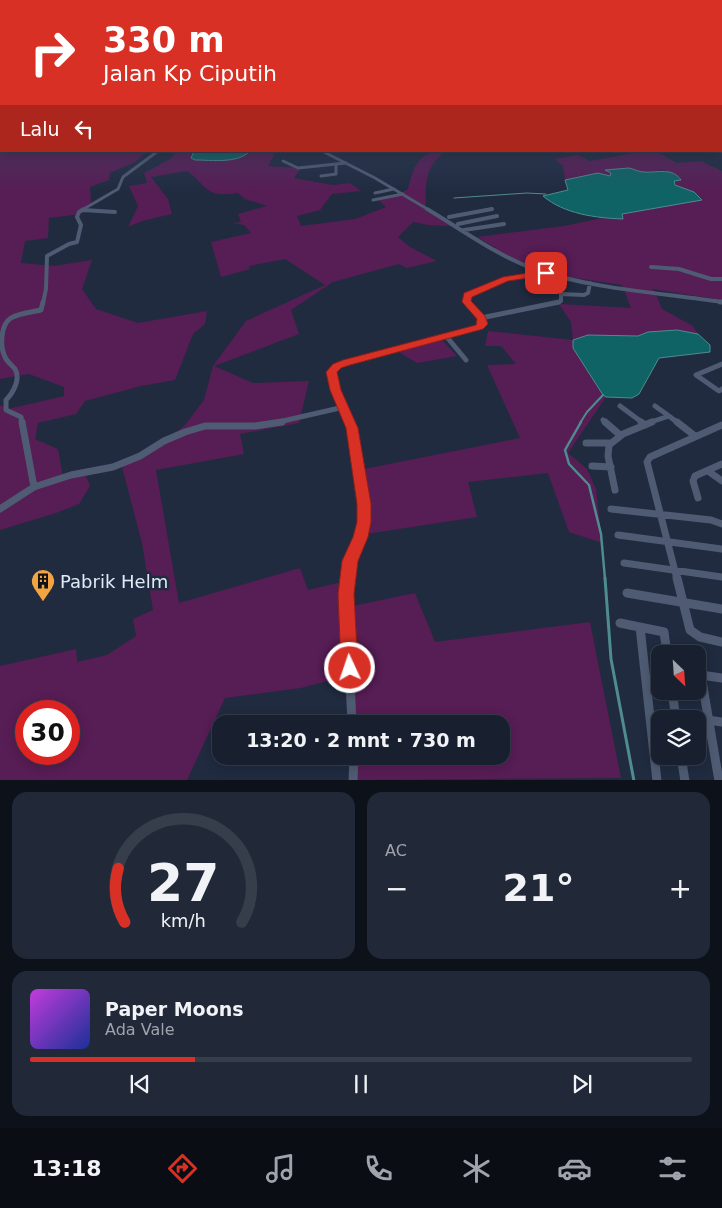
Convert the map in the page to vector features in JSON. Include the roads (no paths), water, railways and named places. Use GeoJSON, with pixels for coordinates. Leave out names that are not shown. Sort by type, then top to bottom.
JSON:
{"type":"FeatureCollection","features":[{"type":"Feature","properties":{"kind":"street"},"geometry":{"type":"LineString","coordinates":[[34,488],[21,417],[6,410],[6,400],[14,393],[17,375],[15,369],[5,359],[1,344],[3,327],[10,318],[41,310],[46,289],[47,256],[69,244],[77,242],[81,225],[77,214],[118,189],[120,180],[123,177],[157,152]]}},
{"type":"Feature","properties":{"kind":"street"},"geometry":{"type":"LineString","coordinates":[[324,152],[403,194],[509,258],[546,273],[590,283],[720,301],[722,307]]}},
{"type":"Feature","properties":{"kind":"street"},"geometry":{"type":"LineString","coordinates":[[283,161],[298,168],[346,163]]}},
{"type":"Feature","properties":{"kind":"street"},"geometry":{"type":"LineString","coordinates":[[321,176],[336,174],[336,164]]}},
{"type":"Feature","properties":{"kind":"street"},"geometry":{"type":"LineString","coordinates":[[375,193],[394,189]]}},
{"type":"Feature","properties":{"kind":"street"},"geometry":{"type":"LineString","coordinates":[[373,200],[403,194]]}},
{"type":"Feature","properties":{"kind":"street"},"geometry":{"type":"LineString","coordinates":[[83,210],[115,212]]}},
{"type":"Feature","properties":{"kind":"street"},"geometry":{"type":"LineString","coordinates":[[492,210],[449,217],[465,230],[504,224]]}},
{"type":"Feature","properties":{"kind":"street"},"geometry":{"type":"LineString","coordinates":[[458,224],[497,216]]}},
{"type":"Feature","properties":{"kind":"street"},"geometry":{"type":"LineString","coordinates":[[652,267],[679,269],[711,279],[722,279]]}},
{"type":"Feature","properties":{"kind":"street"},"geometry":{"type":"LineString","coordinates":[[352,715],[346,594],[350,561],[361,537],[364,522],[364,504],[352,428],[335,390],[332,372],[337,366],[480,327],[483,324],[481,318],[466,302],[467,295],[506,279],[546,273]]}},
{"type":"Feature","properties":{"kind":"street"},"geometry":{"type":"LineString","coordinates":[[481,318],[554,304],[561,301],[561,294],[584,295],[588,293],[590,283]]}},
{"type":"Feature","properties":{"kind":"street"},"geometry":{"type":"LineString","coordinates":[[446,336],[466,360]]}},
{"type":"Feature","properties":{"kind":"street"},"geometry":{"type":"LineString","coordinates":[[722,364],[696,375],[719,391],[722,389]]}},
{"type":"Feature","properties":{"kind":"street"},"geometry":{"type":"LineString","coordinates":[[620,406],[645,425]]}},
{"type":"Feature","properties":{"kind":"street"},"geometry":{"type":"LineString","coordinates":[[655,406],[695,436]]}},
{"type":"Feature","properties":{"kind":"street"},"geometry":{"type":"LineString","coordinates":[[0,509],[34,488],[71,475],[113,466],[140,456],[164,441],[205,426],[255,426],[344,408]]}},
{"type":"Feature","properties":{"kind":"street"},"geometry":{"type":"LineString","coordinates":[[586,443],[609,443],[620,435],[669,416]]}},
{"type":"Feature","properties":{"kind":"street"},"geometry":{"type":"LineString","coordinates":[[603,420],[620,435]]}},
{"type":"Feature","properties":{"kind":"street"},"geometry":{"type":"LineString","coordinates":[[722,425],[650,457],[647,462],[690,630],[702,638],[722,642]]}},
{"type":"Feature","properties":{"kind":"street"},"geometry":{"type":"LineString","coordinates":[[609,443],[607,450],[615,490]]}},
{"type":"Feature","properties":{"kind":"street"},"geometry":{"type":"LineString","coordinates":[[698,498],[693,481],[695,476],[722,464]]}},
{"type":"Feature","properties":{"kind":"street"},"geometry":{"type":"LineString","coordinates":[[592,466],[610,467]]}},
{"type":"Feature","properties":{"kind":"street"},"geometry":{"type":"LineString","coordinates":[[708,470],[722,481]]}},
{"type":"Feature","properties":{"kind":"street"},"geometry":{"type":"LineString","coordinates":[[611,509],[711,520],[722,524]]}},
{"type":"Feature","properties":{"kind":"street"},"geometry":{"type":"LineString","coordinates":[[618,535],[722,549]]}},
{"type":"Feature","properties":{"kind":"street"},"geometry":{"type":"LineString","coordinates":[[624,563],[722,577]]}},
{"type":"Feature","properties":{"kind":"street"},"geometry":{"type":"LineString","coordinates":[[627,593],[722,609]]}},
{"type":"Feature","properties":{"kind":"street"},"geometry":{"type":"LineString","coordinates":[[620,622],[664,632],[666,645]]}},
{"type":"Feature","properties":{"kind":"street"},"geometry":{"type":"LineString","coordinates":[[640,627],[657,780]]}},
{"type":"Feature","properties":{"kind":"street"},"geometry":{"type":"LineString","coordinates":[[719,780],[719,767],[708,720],[701,675],[722,678]]}},
{"type":"Feature","properties":{"kind":"street"},"geometry":{"type":"LineString","coordinates":[[708,720],[722,722]]}},
{"type":"Feature","properties":{"kind":"street"},"geometry":{"type":"LineString","coordinates":[[353,780],[354,765]]}},
{"type":"Feature","properties":{"kind":"street"},"geometry":{"type":"LineString","coordinates":[[682,765],[685,780]]}},
{"type":"Feature","properties":{"kind":"waterway"},"geometry":{"type":"LineString","coordinates":[[454,198],[527,193],[546,194]]}},
{"type":"Feature","properties":{"kind":"waterway"},"geometry":{"type":"LineString","coordinates":[[580,423],[587,412],[603,395]]}},
{"type":"Feature","properties":{"kind":"waterway"},"geometry":{"type":"LineString","coordinates":[[581,422],[565,450],[569,464],[589,485],[601,534],[605,579]]}},
{"type":"Feature","properties":{"kind":"waterway"},"geometry":{"type":"LineString","coordinates":[[605,578],[611,659],[634,780]]}},
{"type":"Feature","properties":{"kind":"place","name":"Pabrik Helm"},"geometry":{"type":"Point","coordinates":[43,602]}}]}
